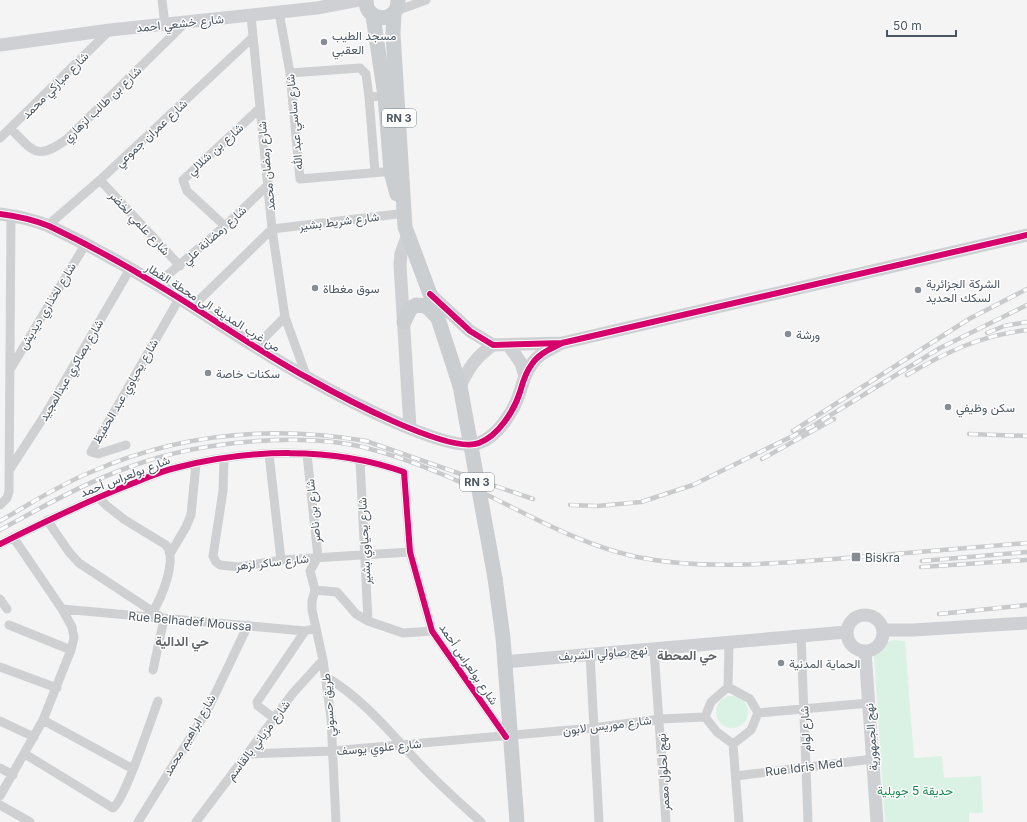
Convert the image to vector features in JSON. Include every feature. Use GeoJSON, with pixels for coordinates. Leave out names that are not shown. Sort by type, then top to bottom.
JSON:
{"type":"FeatureCollection","features":[{"type":"Feature","properties":{"kind":"main road"},"geometry":{"type":"LineString","coordinates":[[369,9],[386,18],[396,8]]}},
{"type":"Feature","properties":{"kind":"main road","name":"RN 3"},"geometry":{"type":"LineString","coordinates":[[396,8],[392,24],[396,171]]}},
{"type":"Feature","properties":{"kind":"main road","name":"RN 3"},"geometry":{"type":"LineString","coordinates":[[369,9],[405,220],[460,386],[495,578],[504,662],[508,737],[517,822]]}},
{"type":"Feature","properties":{"kind":"main road"},"geometry":{"type":"LineString","coordinates":[[404,322],[410,309],[416,305],[426,306],[438,318]]}},
{"type":"Feature","properties":{"kind":"street"},"geometry":{"type":"LineString","coordinates":[[162,0],[165,25]]}},
{"type":"Feature","properties":{"kind":"street","name":"شارع خشعي احمد"},"geometry":{"type":"LineString","coordinates":[[0,44],[110,30],[250,16],[329,6],[359,0]]}},
{"type":"Feature","properties":{"kind":"street"},"geometry":{"type":"LineString","coordinates":[[396,8],[424,0]]}},
{"type":"Feature","properties":{"kind":"street"},"geometry":{"type":"LineString","coordinates":[[329,6],[369,9]]}},
{"type":"Feature","properties":{"kind":"street","name":"شارع ساسي عبد الله"},"geometry":{"type":"LineString","coordinates":[[278,12],[290,73],[300,179],[396,171]]}},
{"type":"Feature","properties":{"kind":"street","name":"شارع رمضان محمد"},"geometry":{"type":"LineString","coordinates":[[250,16],[269,184],[272,229],[285,316],[307,378]]}},
{"type":"Feature","properties":{"kind":"street","name":"شارع بن طالب لزهاري"},"geometry":{"type":"LineString","coordinates":[[11,129],[31,149],[45,152],[53,149],[67,139],[186,22]]}},
{"type":"Feature","properties":{"kind":"street","name":"شارع مباركي محمد"},"geometry":{"type":"LineString","coordinates":[[0,138],[11,129],[110,30]]}},
{"type":"Feature","properties":{"kind":"street","name":"شارع عمران جموعي"},"geometry":{"type":"LineString","coordinates":[[48,226],[100,180],[252,38]]}},
{"type":"Feature","properties":{"kind":"street"},"geometry":{"type":"LineString","coordinates":[[290,73],[360,68],[366,74],[375,172]]}},
{"type":"Feature","properties":{"kind":"street"},"geometry":{"type":"LineString","coordinates":[[369,97],[385,96]]}},
{"type":"Feature","properties":{"kind":"street","name":"شارع بن شلالي"},"geometry":{"type":"LineString","coordinates":[[224,226],[187,191],[183,180],[186,175],[260,108]]}},
{"type":"Feature","properties":{"kind":"street","name":"شارع علمي لخضر"},"geometry":{"type":"LineString","coordinates":[[100,180],[180,266]]}},
{"type":"Feature","properties":{"kind":"street","name":"شارع رمضانة علي"},"geometry":{"type":"LineString","coordinates":[[156,284],[180,266],[269,184]]}},
{"type":"Feature","properties":{"kind":"street"},"geometry":{"type":"LineString","coordinates":[[0,505],[7,498],[9,492],[10,470],[11,368],[6,215]]}},
{"type":"Feature","properties":{"kind":"street","name":"من غرب المدينة الى محطة القطار"},"geometry":{"type":"LineString","coordinates":[[6,215],[48,226],[130,269],[307,378],[410,428],[443,440],[463,445],[479,443],[492,434],[503,423],[514,406],[524,376],[537,357],[562,343]]}},
{"type":"Feature","properties":{"kind":"street"},"geometry":{"type":"LineString","coordinates":[[405,220],[400,265],[410,428]]}},
{"type":"Feature","properties":{"kind":"street","name":"شارع شريط بشير"},"geometry":{"type":"LineString","coordinates":[[272,229],[405,220]]}},
{"type":"Feature","properties":{"kind":"street"},"geometry":{"type":"LineString","coordinates":[[192,307],[272,229]]}},
{"type":"Feature","properties":{"kind":"street"},"geometry":{"type":"LineString","coordinates":[[460,386],[470,365],[479,355],[494,346],[562,343],[1027,235]]}},
{"type":"Feature","properties":{"kind":"street","name":"شارع لخذاري ديديش"},"geometry":{"type":"LineString","coordinates":[[11,368],[85,245]]}},
{"type":"Feature","properties":{"kind":"street","name":"شارع بصاكري عبدالمجيد"},"geometry":{"type":"LineString","coordinates":[[10,470],[45,416],[130,269]]}},
{"type":"Feature","properties":{"kind":"street"},"geometry":{"type":"LineString","coordinates":[[430,294],[470,331],[494,346]]}},
{"type":"Feature","properties":{"kind":"street","name":"شارع يحياوي عبد الحفيظ"},"geometry":{"type":"LineString","coordinates":[[126,445],[98,454],[91,452],[179,299]]}},
{"type":"Feature","properties":{"kind":"street"},"geometry":{"type":"LineString","coordinates":[[256,346],[285,316]]}},
{"type":"Feature","properties":{"kind":"street"},"geometry":{"type":"LineString","coordinates":[[508,346],[521,363],[524,376]]}},
{"type":"Feature","properties":{"kind":"street"},"geometry":{"type":"LineString","coordinates":[[269,454],[281,560]]}},
{"type":"Feature","properties":{"kind":"street","name":"شارع بولعراس أحمد"},"geometry":{"type":"LineString","coordinates":[[0,544],[47,520],[98,497],[174,468],[224,458],[269,454],[307,454],[360,460],[404,472],[410,552],[432,631],[508,737]]}},
{"type":"Feature","properties":{"kind":"street","name":"شارع بن ناصر"},"geometry":{"type":"LineString","coordinates":[[307,454],[318,557],[310,571],[315,590]]}},
{"type":"Feature","properties":{"kind":"street","name":"شارع ساكر لزهر"},"geometry":{"type":"LineString","coordinates":[[224,458],[222,491],[213,556],[216,562],[226,567],[239,567],[281,560],[318,557],[366,556],[410,552]]}},
{"type":"Feature","properties":{"kind":"street","name":"شارع يحياوي بشير"},"geometry":{"type":"LineString","coordinates":[[360,460],[366,556],[368,621]]}},
{"type":"Feature","properties":{"kind":"street"},"geometry":{"type":"LineString","coordinates":[[152,613],[158,603],[168,573],[170,554],[186,528],[191,515],[196,464]]}},
{"type":"Feature","properties":{"kind":"street"},"geometry":{"type":"LineString","coordinates":[[98,497],[125,520],[166,546],[170,554]]}},
{"type":"Feature","properties":{"kind":"street"},"geometry":{"type":"LineString","coordinates":[[47,520],[69,552],[79,563],[152,613],[164,619],[153,670]]}},
{"type":"Feature","properties":{"kind":"street"},"geometry":{"type":"LineString","coordinates":[[0,795],[13,775],[43,720],[57,688],[74,638],[72,627],[62,609],[13,537]]}},
{"type":"Feature","properties":{"kind":"street"},"geometry":{"type":"LineString","coordinates":[[315,590],[337,592],[356,614],[368,621],[403,633],[432,631]]}},
{"type":"Feature","properties":{"kind":"street","name":"طريق حسوني"},"geometry":{"type":"LineString","coordinates":[[315,590],[312,601],[312,610],[326,677],[331,718],[336,822]]}},
{"type":"Feature","properties":{"kind":"street"},"geometry":{"type":"LineString","coordinates":[[0,599],[7,609]]}},
{"type":"Feature","properties":{"kind":"street","name":"Rue Belhadef Moussa"},"geometry":{"type":"LineString","coordinates":[[62,609],[305,631],[316,628]]}},
{"type":"Feature","properties":{"kind":"street"},"geometry":{"type":"LineString","coordinates":[[866,614],[877,619],[883,630],[881,642],[877,647],[865,651],[859,650],[849,643],[846,632],[847,626],[855,617],[866,614]]}},
{"type":"Feature","properties":{"kind":"street"},"geometry":{"type":"LineString","coordinates":[[883,630],[1027,623]]}},
{"type":"Feature","properties":{"kind":"street"},"geometry":{"type":"LineString","coordinates":[[10,625],[71,650]]}},
{"type":"Feature","properties":{"kind":"street","name":"شارع ابراهيم محمد"},"geometry":{"type":"LineString","coordinates":[[138,822],[208,709],[248,625]]}},
{"type":"Feature","properties":{"kind":"street"},"geometry":{"type":"LineString","coordinates":[[274,719],[258,706],[257,702],[305,631]]}},
{"type":"Feature","properties":{"kind":"street","name":"نهج صاولي الشربف"},"geometry":{"type":"LineString","coordinates":[[504,662],[846,632]]}},
{"type":"Feature","properties":{"kind":"street","name":"شارع لوام"},"geometry":{"type":"LineString","coordinates":[[801,635],[808,822]]}},
{"type":"Feature","properties":{"kind":"street"},"geometry":{"type":"LineString","coordinates":[[729,643],[728,687],[711,702],[705,717],[717,732],[733,744],[739,822]]}},
{"type":"Feature","properties":{"kind":"street","name":"نهج لحلول معمر"},"geometry":{"type":"LineString","coordinates":[[654,650],[666,822]]}},
{"type":"Feature","properties":{"kind":"street","name":"نهج الجمهورية"},"geometry":{"type":"LineString","coordinates":[[865,651],[877,822]]}},
{"type":"Feature","properties":{"kind":"street"},"geometry":{"type":"LineString","coordinates":[[590,654],[599,822]]}},
{"type":"Feature","properties":{"kind":"street","name":"شارع مزياني بالقاسم"},"geometry":{"type":"LineString","coordinates":[[196,822],[274,719],[312,671],[323,660]]}},
{"type":"Feature","properties":{"kind":"street"},"geometry":{"type":"LineString","coordinates":[[0,667],[57,688]]}},
{"type":"Feature","properties":{"kind":"street"},"geometry":{"type":"LineString","coordinates":[[326,677],[338,684],[403,744],[415,760],[481,822]]}},
{"type":"Feature","properties":{"kind":"street"},"geometry":{"type":"LineString","coordinates":[[728,687],[750,699],[758,713]]}},
{"type":"Feature","properties":{"kind":"street"},"geometry":{"type":"LineString","coordinates":[[25,754],[113,808],[120,800],[158,701]]}},
{"type":"Feature","properties":{"kind":"street"},"geometry":{"type":"LineString","coordinates":[[758,713],[869,703]]}},
{"type":"Feature","properties":{"kind":"street"},"geometry":{"type":"LineString","coordinates":[[733,744],[751,730],[758,713]]}},
{"type":"Feature","properties":{"kind":"street","name":"شارع موريس لابون"},"geometry":{"type":"LineString","coordinates":[[508,737],[660,719],[705,717]]}},
{"type":"Feature","properties":{"kind":"street"},"geometry":{"type":"LineString","coordinates":[[43,720],[133,769]]}},
{"type":"Feature","properties":{"kind":"street"},"geometry":{"type":"LineString","coordinates":[[0,721],[34,737]]}},
{"type":"Feature","properties":{"kind":"street","name":"شارع علوي يوسف"},"geometry":{"type":"LineString","coordinates":[[248,754],[332,751],[403,744],[508,737]]}},
{"type":"Feature","properties":{"kind":"street","name":"Rue Idris Med"},"geometry":{"type":"LineString","coordinates":[[736,776],[806,766],[873,759]]}},
{"type":"Feature","properties":{"kind":"street"},"geometry":{"type":"LineString","coordinates":[[0,768],[13,775]]}},
{"type":"Feature","properties":{"kind":"street"},"geometry":{"type":"LineString","coordinates":[[0,805],[30,822]]}},
{"type":"Feature","properties":{"kind":"green space","name":"حديقة 5 جويلية"},"geometry":{"type":"Polygon","coordinates":[[[893,640],[905,641],[914,758],[942,756],[944,778],[981,776],[983,813],[969,813],[969,822],[885,822],[874,657],[881,646],[893,640]]]}},
{"type":"Feature","properties":{"kind":"green space"},"geometry":{"type":"Polygon","coordinates":[[[729,696],[735,696],[745,703],[748,712],[747,718],[741,725],[735,728],[729,728],[719,721],[716,715],[716,709],[723,699],[729,696]]]}},
{"type":"Feature","properties":{"kind":"railway"},"geometry":{"type":"LineString","coordinates":[[793,431],[969,319],[1027,289]]}},
{"type":"Feature","properties":{"kind":"railway"},"geometry":{"type":"LineString","coordinates":[[570,505],[597,506],[641,502],[693,485],[811,427],[940,348],[1027,305]]}},
{"type":"Feature","properties":{"kind":"railway"},"geometry":{"type":"LineString","coordinates":[[987,333],[1004,326],[1027,322]]}},
{"type":"Feature","properties":{"kind":"railway"},"geometry":{"type":"LineString","coordinates":[[907,375],[936,359],[965,346],[994,336],[1027,330]]}},
{"type":"Feature","properties":{"kind":"railway"},"geometry":{"type":"LineString","coordinates":[[762,459],[834,419]]}},
{"type":"Feature","properties":{"kind":"railway"},"geometry":{"type":"LineString","coordinates":[[0,521],[68,483],[124,459],[191,441],[226,436],[261,434],[331,436],[366,441],[533,499]]}},
{"type":"Feature","properties":{"kind":"railway"},"geometry":{"type":"LineString","coordinates":[[969,434],[1027,436]]}},
{"type":"Feature","properties":{"kind":"railway"},"geometry":{"type":"LineString","coordinates":[[0,530],[83,486],[118,471],[160,457],[218,445],[279,440],[309,440],[363,447],[384,453],[434,471],[586,542],[637,557],[661,561],[710,565],[760,564],[1027,543]]}},
{"type":"Feature","properties":{"kind":"railway"},"geometry":{"type":"LineString","coordinates":[[922,561],[1027,552]]}},
{"type":"Feature","properties":{"kind":"railway"},"geometry":{"type":"LineString","coordinates":[[921,567],[1027,560]]}},
{"type":"Feature","properties":{"kind":"railway"},"geometry":{"type":"LineString","coordinates":[[939,614],[1027,605]]}},
{"type":"Feature","properties":{"kind":"cycle path"},"geometry":{"type":"LineString","coordinates":[[0,214],[25,218],[49,226],[76,239],[143,276],[269,356],[323,386],[367,409],[420,432],[444,440],[464,444],[479,443],[493,435],[514,407],[526,374],[535,360],[562,343]]}},
{"type":"Feature","properties":{"kind":"cycle path"},"geometry":{"type":"LineString","coordinates":[[430,294],[470,331],[493,345],[562,343],[1027,235]]}},
{"type":"Feature","properties":{"kind":"cycle path"},"geometry":{"type":"LineString","coordinates":[[0,544],[94,499],[156,474],[203,462],[231,457],[290,453],[319,454],[348,458],[404,472],[410,552],[432,631],[506,737]]}},
{"type":"Feature","properties":{"kind":"place","name":"مسجد الطيب العقبي"},"geometry":{"type":"Point","coordinates":[324,42]}},
{"type":"Feature","properties":{"kind":"place","name":"سوق مغطاة"},"geometry":{"type":"Point","coordinates":[315,288]}},
{"type":"Feature","properties":{"kind":"place","name":"الشركة الجزائرية لسكك الحديد"},"geometry":{"type":"Point","coordinates":[918,290]}},
{"type":"Feature","properties":{"kind":"place","name":"ورشة"},"geometry":{"type":"Point","coordinates":[788,334]}},
{"type":"Feature","properties":{"kind":"place","name":"سكنات خاصة"},"geometry":{"type":"Point","coordinates":[208,373]}},
{"type":"Feature","properties":{"kind":"place","name":"سكن وظيفي"},"geometry":{"type":"Point","coordinates":[948,407]}},
{"type":"Feature","properties":{"kind":"place","name":"Biskra"},"geometry":{"type":"Point","coordinates":[856,557]}},
{"type":"Feature","properties":{"kind":"place","name":"الحماية المدنية"},"geometry":{"type":"Point","coordinates":[781,663]}},
{"type":"Feature","properties":{"kind":"district","name":"حي الدالية"},"geometry":{"type":"Point","coordinates":[182,641]}},
{"type":"Feature","properties":{"kind":"district","name":"حي المحطة"},"geometry":{"type":"Point","coordinates":[687,655]}}]}
